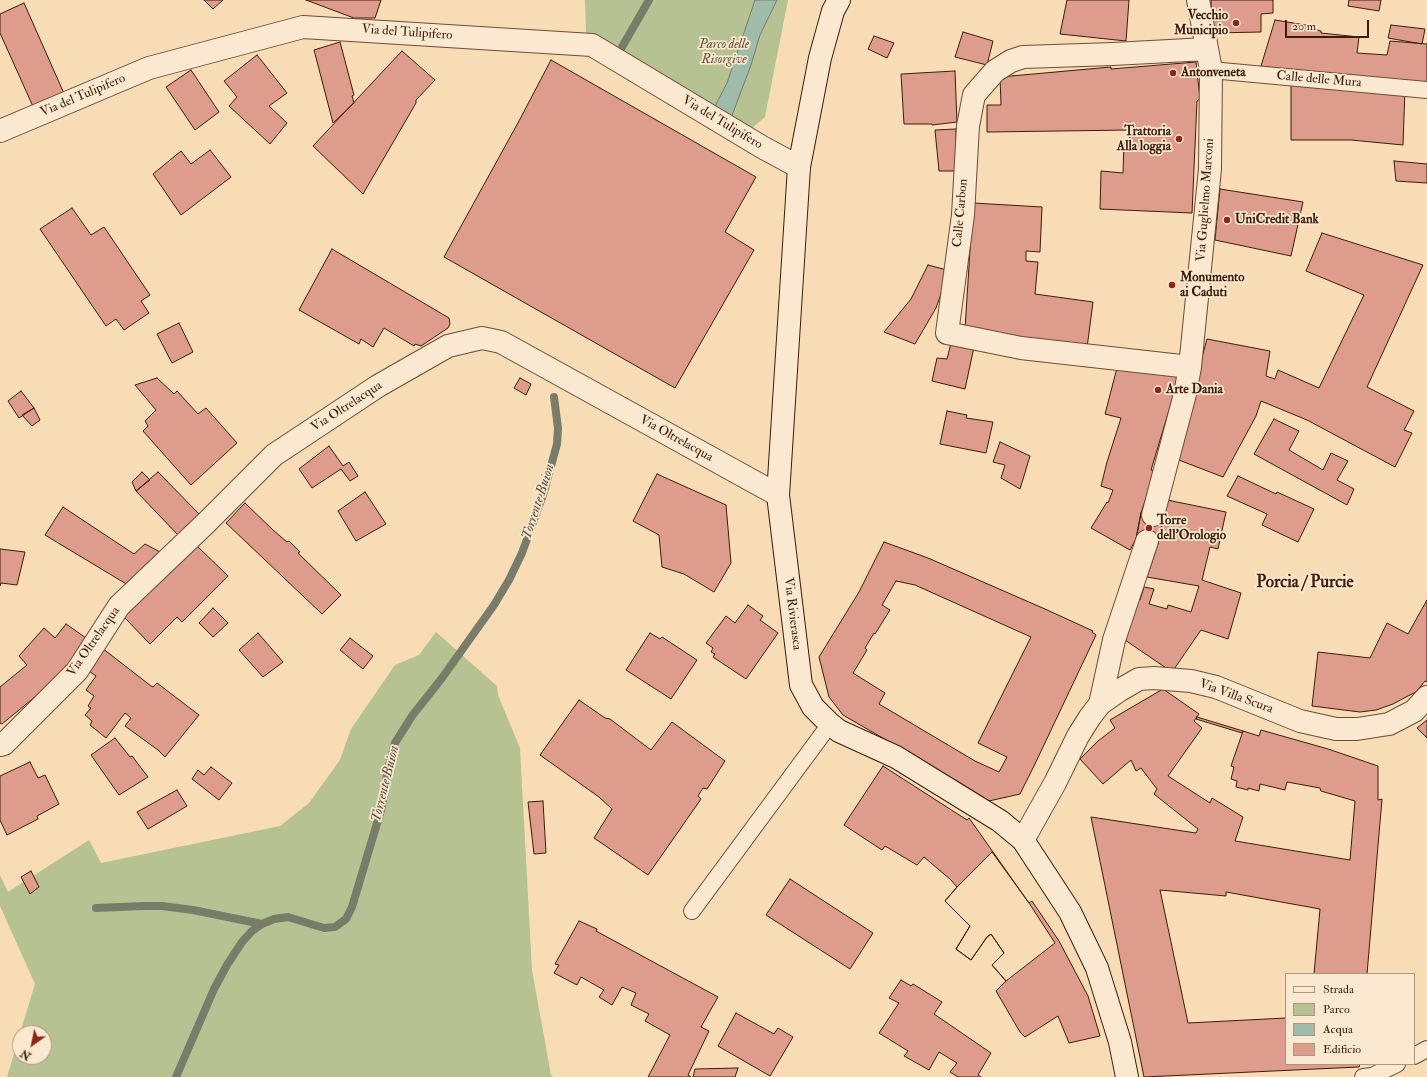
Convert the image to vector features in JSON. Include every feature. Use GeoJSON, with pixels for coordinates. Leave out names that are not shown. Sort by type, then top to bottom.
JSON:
{"type":"FeatureCollection","features":[{"type":"Feature","properties":{"kind":"street","name":"Via Rivierasca"},"geometry":{"type":"LineString","coordinates":[[839,0],[833,11],[820,58],[799,167],[778,495],[801,685],[814,707],[839,731],[902,761],[1000,820],[1023,840],[1070,912],[1097,968],[1120,1042],[1127,1077]]}},
{"type":"Feature","properties":{"kind":"street","name":"Via Guglielmo Marconi"},"geometry":{"type":"LineString","coordinates":[[1153,515],[1185,394],[1190,367],[1210,169],[1211,70],[1198,0]]}},
{"type":"Feature","properties":{"kind":"street","name":"Via del Tulipifero"},"geometry":{"type":"LineString","coordinates":[[0,131],[149,68],[303,27],[592,45],[762,147],[799,167]]}},
{"type":"Feature","properties":{"kind":"street","name":"Calle Carbon"},"geometry":{"type":"LineString","coordinates":[[1190,367],[1020,348],[947,333],[963,214],[968,126],[974,95],[995,70],[1024,56],[1113,54],[1207,49]]}},
{"type":"Feature","properties":{"kind":"street","name":"Via Oltrelacqua"},"geometry":{"type":"LineString","coordinates":[[0,745],[4,744],[77,671],[119,606],[206,523],[274,455],[378,386],[448,346],[482,338],[501,342],[778,495]]}},
{"type":"Feature","properties":{"kind":"street"},"geometry":{"type":"LineString","coordinates":[[1100,704],[1114,640],[1146,541]]}},
{"type":"Feature","properties":{"kind":"street","name":"Via Villa Scura"},"geometry":{"type":"LineString","coordinates":[[1023,840],[1078,736],[1090,717],[1100,704],[1139,679],[1154,678],[1192,681],[1216,687],[1300,721],[1336,729],[1357,729],[1389,724],[1414,711],[1427,697]]}},
{"type":"Feature","properties":{"kind":"lane","name":"Calle delle Mura"},"geometry":{"type":"LineString","coordinates":[[1211,70],[1427,90]]}},
{"type":"Feature","properties":{"kind":"lane"},"geometry":{"type":"LineString","coordinates":[[692,911],[830,724]]}},
{"type":"Feature","properties":{"kind":"lane"},"geometry":{"type":"LineString","coordinates":[[1415,1055],[1427,1049]]}},
{"type":"Feature","properties":{"kind":"lane"},"geometry":{"type":"LineString","coordinates":[[1363,1077],[1372,1076],[1395,1065]]}},
{"type":"Feature","properties":{"kind":"green space","name":"Parco delle Risorgive"},"geometry":{"type":"Polygon","coordinates":[[[585,0],[788,0],[765,117],[751,129],[618,54],[586,33],[585,0]]]}},
{"type":"Feature","properties":{"kind":"green space"},"geometry":{"type":"Polygon","coordinates":[[[436,632],[497,686],[498,695],[520,748],[532,970],[551,1075],[554,1077],[7,1077],[12,1060],[12,1065],[52,1065],[52,1025],[22,1025],[35,984],[0,906],[0,875],[8,892],[89,840],[101,863],[280,826],[309,803],[340,760],[351,729],[395,665],[419,655],[436,632]]]}},
{"type":"Feature","properties":{"kind":"water"},"geometry":{"type":"Polygon","coordinates":[[[755,0],[777,0],[760,35],[751,65],[731,118],[714,108],[727,83],[755,0]]]}},
{"type":"Feature","properties":{"kind":"building"},"geometry":{"type":"Polygon","coordinates":[[[204,0],[223,0],[213,9],[204,0]]]}},
{"type":"Feature","properties":{"kind":"building"},"geometry":{"type":"Polygon","coordinates":[[[306,0],[381,0],[375,18],[354,18],[306,0]]]}},
{"type":"Feature","properties":{"kind":"building"},"geometry":{"type":"Polygon","coordinates":[[[1067,0],[1129,0],[1126,41],[1060,34],[1067,0]]]}},
{"type":"Feature","properties":{"kind":"building","name":"Vecchio Municipio"},"geometry":{"type":"Polygon","coordinates":[[[1211,0],[1273,0],[1273,13],[1261,14],[1261,32],[1212,33],[1211,0]]]}},
{"type":"Feature","properties":{"kind":"building"},"geometry":{"type":"Polygon","coordinates":[[[1349,0],[1381,0],[1379,11],[1348,6],[1349,0]]]}},
{"type":"Feature","properties":{"kind":"building"},"geometry":{"type":"Polygon","coordinates":[[[24,3],[66,98],[35,111],[0,33],[0,14],[24,3]]]}},
{"type":"Feature","properties":{"kind":"building"},"geometry":{"type":"Polygon","coordinates":[[[1275,20],[1311,26],[1311,28],[1321,31],[1321,33],[1359,37],[1357,53],[1387,55],[1390,41],[1427,44],[1427,87],[1316,76],[1261,66],[1275,20]]]}},
{"type":"Feature","properties":{"kind":"building"},"geometry":{"type":"Polygon","coordinates":[[[1391,25],[1425,29],[1422,44],[1388,38],[1391,25]]]}},
{"type":"Feature","properties":{"kind":"building"},"geometry":{"type":"Polygon","coordinates":[[[963,32],[993,41],[987,65],[955,57],[963,32]]]}},
{"type":"Feature","properties":{"kind":"building"},"geometry":{"type":"Polygon","coordinates":[[[874,36],[894,43],[887,58],[868,49],[874,36]]]}},
{"type":"Feature","properties":{"kind":"building"},"geometry":{"type":"Polygon","coordinates":[[[340,42],[354,95],[352,96],[354,103],[333,123],[314,50],[340,42]]]}},
{"type":"Feature","properties":{"kind":"building"},"geometry":{"type":"Polygon","coordinates":[[[402,51],[435,80],[416,100],[416,103],[363,194],[313,146],[402,51]]]}},
{"type":"Feature","properties":{"kind":"building"},"geometry":{"type":"Polygon","coordinates":[[[257,55],[287,93],[269,106],[287,123],[270,144],[229,106],[237,97],[224,81],[257,55]]]}},
{"type":"Feature","properties":{"kind":"building"},"geometry":{"type":"Polygon","coordinates":[[[551,60],[756,177],[725,232],[754,250],[675,388],[444,257],[551,60]]]}},
{"type":"Feature","properties":{"kind":"building"},"geometry":{"type":"Polygon","coordinates":[[[1196,62],[1200,99],[1197,101],[1192,213],[1100,209],[1101,171],[1123,173],[1124,140],[1130,140],[1129,130],[987,132],[987,105],[1001,105],[1000,77],[1111,67],[1111,69],[1196,62]]]}},
{"type":"Feature","properties":{"kind":"building"},"geometry":{"type":"Polygon","coordinates":[[[191,70],[219,112],[195,130],[166,87],[191,70]]]}},
{"type":"Feature","properties":{"kind":"building"},"geometry":{"type":"Polygon","coordinates":[[[955,71],[957,122],[932,125],[904,124],[901,74],[955,71]]]}},
{"type":"Feature","properties":{"kind":"building"},"geometry":{"type":"Polygon","coordinates":[[[1291,83],[1405,89],[1403,145],[1351,140],[1291,140],[1291,83]]]}},
{"type":"Feature","properties":{"kind":"building"},"geometry":{"type":"Polygon","coordinates":[[[956,129],[957,171],[939,171],[935,130],[956,129]]]}},
{"type":"Feature","properties":{"kind":"building"},"geometry":{"type":"Polygon","coordinates":[[[210,150],[231,177],[181,215],[153,174],[181,151],[191,164],[210,150]]]}},
{"type":"Feature","properties":{"kind":"building"},"geometry":{"type":"Polygon","coordinates":[[[1394,161],[1427,164],[1427,183],[1396,181],[1394,161]]]}},
{"type":"Feature","properties":{"kind":"building"},"geometry":{"type":"Polygon","coordinates":[[[1220,189],[1303,202],[1291,256],[1215,240],[1220,189]]]}},
{"type":"Feature","properties":{"kind":"building"},"geometry":{"type":"Polygon","coordinates":[[[973,203],[1042,207],[1040,252],[1026,251],[1026,261],[1038,262],[1035,294],[1093,302],[1087,348],[965,329],[973,203]]]}},
{"type":"Feature","properties":{"kind":"building"},"geometry":{"type":"Polygon","coordinates":[[[72,208],[91,235],[104,227],[150,295],[141,301],[149,313],[124,330],[116,319],[106,326],[40,229],[72,208]]]}},
{"type":"Feature","properties":{"kind":"building"},"geometry":{"type":"Polygon","coordinates":[[[1322,233],[1423,265],[1367,387],[1414,411],[1404,430],[1412,433],[1395,467],[1307,420],[1261,401],[1256,416],[1223,477],[1171,457],[1193,390],[1207,339],[1270,351],[1266,376],[1275,379],[1278,370],[1319,388],[1364,295],[1306,271],[1322,233]]]}},
{"type":"Feature","properties":{"kind":"building"},"geometry":{"type":"Polygon","coordinates":[[[332,249],[449,318],[450,324],[448,328],[421,346],[415,344],[414,346],[384,328],[373,347],[361,339],[359,344],[299,310],[332,249]]]}},
{"type":"Feature","properties":{"kind":"building"},"geometry":{"type":"Polygon","coordinates":[[[928,265],[947,270],[946,280],[936,308],[915,344],[884,332],[911,299],[928,265]]]}},
{"type":"Feature","properties":{"kind":"building"},"geometry":{"type":"Polygon","coordinates":[[[179,323],[193,352],[172,363],[157,334],[179,323]]]}},
{"type":"Feature","properties":{"kind":"building"},"geometry":{"type":"Polygon","coordinates":[[[951,343],[974,347],[965,389],[932,381],[937,358],[947,359],[951,343]]]}},
{"type":"Feature","properties":{"kind":"building"},"geometry":{"type":"Polygon","coordinates":[[[1117,368],[1138,368],[1179,377],[1151,470],[1155,471],[1141,513],[1136,539],[1130,550],[1091,528],[1107,502],[1108,503],[1113,490],[1101,486],[1121,418],[1105,414],[1117,368]]]}},
{"type":"Feature","properties":{"kind":"building"},"geometry":{"type":"Polygon","coordinates":[[[157,378],[174,394],[177,391],[198,414],[206,408],[237,443],[191,485],[143,431],[148,426],[145,421],[156,410],[135,385],[157,378]]]}},
{"type":"Feature","properties":{"kind":"building"},"geometry":{"type":"Polygon","coordinates":[[[520,378],[531,384],[526,395],[514,388],[520,378]]]}},
{"type":"Feature","properties":{"kind":"building"},"geometry":{"type":"Polygon","coordinates":[[[21,391],[34,408],[19,418],[8,401],[21,391]]]}},
{"type":"Feature","properties":{"kind":"building"},"geometry":{"type":"Polygon","coordinates":[[[34,408],[40,420],[32,426],[22,415],[34,408]]]}},
{"type":"Feature","properties":{"kind":"building"},"geometry":{"type":"Polygon","coordinates":[[[947,411],[967,415],[966,418],[993,422],[986,453],[940,444],[947,411]]]}},
{"type":"Feature","properties":{"kind":"building"},"geometry":{"type":"Polygon","coordinates":[[[1274,419],[1299,431],[1289,450],[1323,470],[1331,453],[1348,461],[1337,480],[1354,489],[1347,505],[1254,454],[1274,419]]]}},
{"type":"Feature","properties":{"kind":"building"},"geometry":{"type":"Polygon","coordinates":[[[1000,442],[1030,456],[1020,489],[1001,478],[1005,465],[993,462],[1000,442]]]}},
{"type":"Feature","properties":{"kind":"building"},"geometry":{"type":"Polygon","coordinates":[[[329,446],[343,466],[349,462],[358,476],[350,481],[341,469],[312,488],[299,469],[329,446]]]}},
{"type":"Feature","properties":{"kind":"building"},"geometry":{"type":"Polygon","coordinates":[[[142,472],[150,480],[136,491],[132,482],[142,472]]]}},
{"type":"Feature","properties":{"kind":"building"},"geometry":{"type":"Polygon","coordinates":[[[158,472],[200,515],[178,535],[136,491],[158,472]]]}},
{"type":"Feature","properties":{"kind":"building"},"geometry":{"type":"Polygon","coordinates":[[[657,474],[726,505],[731,563],[714,592],[684,574],[662,567],[659,535],[633,521],[657,474]]]}},
{"type":"Feature","properties":{"kind":"building"},"geometry":{"type":"Polygon","coordinates":[[[1238,476],[1276,494],[1277,492],[1314,509],[1298,542],[1262,525],[1267,514],[1227,496],[1238,476]]]}},
{"type":"Feature","properties":{"kind":"building"},"geometry":{"type":"Polygon","coordinates":[[[365,492],[386,524],[356,541],[338,511],[365,492]]]}},
{"type":"Feature","properties":{"kind":"building"},"geometry":{"type":"Polygon","coordinates":[[[1167,500],[1226,512],[1218,549],[1210,547],[1202,580],[1241,593],[1228,639],[1201,630],[1172,672],[1125,640],[1138,599],[1140,600],[1144,587],[1154,589],[1149,604],[1167,609],[1168,605],[1191,612],[1199,586],[1147,577],[1158,544],[1167,500]]]}},
{"type":"Feature","properties":{"kind":"building"},"geometry":{"type":"Polygon","coordinates":[[[245,503],[273,530],[287,542],[289,541],[300,552],[298,553],[341,595],[322,614],[226,523],[245,503]]]}},
{"type":"Feature","properties":{"kind":"building"},"geometry":{"type":"Polygon","coordinates":[[[63,507],[134,554],[145,544],[160,552],[128,585],[45,535],[63,507]]]}},
{"type":"Feature","properties":{"kind":"building","name":"Torre dell'Orologio"},"geometry":{"type":"Polygon","coordinates":[[[1141,513],[1163,518],[1158,544],[1136,539],[1141,513]]]}},
{"type":"Feature","properties":{"kind":"building"},"geometry":{"type":"Polygon","coordinates":[[[884,542],[928,558],[1093,631],[1092,632],[1096,635],[1020,794],[989,801],[843,715],[829,697],[819,657],[859,592],[884,542]],[[896,581],[882,605],[890,610],[865,648],[867,650],[853,673],[885,693],[879,704],[975,761],[999,772],[1007,757],[978,743],[1031,637],[915,585],[896,581]]]}},
{"type":"Feature","properties":{"kind":"building"},"geometry":{"type":"Polygon","coordinates":[[[195,544],[228,576],[182,622],[177,617],[150,644],[124,617],[195,544]]]}},
{"type":"Feature","properties":{"kind":"building"},"geometry":{"type":"Polygon","coordinates":[[[0,549],[25,552],[17,585],[1,583],[0,586],[0,549]]]}},
{"type":"Feature","properties":{"kind":"building"},"geometry":{"type":"Polygon","coordinates":[[[1427,600],[1427,682],[1425,681],[1416,692],[1393,704],[1376,710],[1360,712],[1312,706],[1318,652],[1370,658],[1387,623],[1408,634],[1427,600]]]}},
{"type":"Feature","properties":{"kind":"building"},"geometry":{"type":"Polygon","coordinates":[[[748,605],[763,616],[760,620],[778,633],[746,679],[713,657],[715,654],[711,652],[713,648],[706,643],[726,616],[735,623],[748,605]]]}},
{"type":"Feature","properties":{"kind":"building"},"geometry":{"type":"Polygon","coordinates":[[[213,608],[228,623],[213,637],[199,623],[213,608]]]}},
{"type":"Feature","properties":{"kind":"building"},"geometry":{"type":"Polygon","coordinates":[[[66,624],[86,638],[81,650],[59,677],[2,724],[0,723],[0,687],[27,665],[19,656],[44,628],[55,638],[66,624]]]}},
{"type":"Feature","properties":{"kind":"building"},"geometry":{"type":"Polygon","coordinates":[[[258,633],[283,662],[263,677],[239,650],[258,633]]]}},
{"type":"Feature","properties":{"kind":"building"},"geometry":{"type":"Polygon","coordinates":[[[650,633],[660,639],[662,637],[697,660],[671,699],[626,670],[650,633]]]}},
{"type":"Feature","properties":{"kind":"building"},"geometry":{"type":"Polygon","coordinates":[[[350,638],[373,656],[363,669],[340,650],[350,638]]]}},
{"type":"Feature","properties":{"kind":"building"},"geometry":{"type":"Polygon","coordinates":[[[102,648],[151,686],[153,687],[157,683],[199,715],[165,757],[158,750],[125,726],[131,718],[125,713],[106,738],[90,725],[92,721],[85,715],[91,708],[88,706],[94,696],[86,690],[96,676],[86,669],[102,648]]]}},
{"type":"Feature","properties":{"kind":"building"},"geometry":{"type":"Polygon","coordinates":[[[1163,689],[1199,714],[1194,721],[1202,728],[1168,776],[1210,803],[1212,798],[1243,817],[1235,841],[1350,860],[1355,801],[1321,791],[1320,788],[1287,782],[1285,790],[1260,784],[1259,791],[1236,787],[1237,781],[1231,779],[1234,767],[1231,766],[1243,731],[1259,736],[1261,730],[1328,749],[1378,766],[1378,800],[1382,799],[1367,973],[1314,973],[1320,909],[1226,892],[1226,896],[1160,890],[1188,1023],[1285,1018],[1285,1065],[1360,1065],[1359,1067],[1144,1077],[1091,817],[1196,833],[1198,829],[1154,794],[1157,789],[1141,768],[1136,771],[1131,760],[1103,784],[1080,759],[1098,741],[1115,728],[1110,720],[1163,689]]]}},
{"type":"Feature","properties":{"kind":"building"},"geometry":{"type":"Polygon","coordinates":[[[579,700],[605,718],[610,719],[651,750],[672,722],[725,761],[707,789],[703,788],[698,796],[701,799],[648,875],[594,838],[612,809],[599,797],[540,755],[579,700]]]}},
{"type":"Feature","properties":{"kind":"building"},"geometry":{"type":"Polygon","coordinates":[[[1197,717],[1243,731],[1242,733],[1196,719],[1197,717]]]}},
{"type":"Feature","properties":{"kind":"building"},"geometry":{"type":"Polygon","coordinates":[[[1427,720],[1427,738],[1417,728],[1427,720]]]}},
{"type":"Feature","properties":{"kind":"building"},"geometry":{"type":"Polygon","coordinates":[[[115,738],[130,757],[132,756],[148,777],[119,795],[91,755],[115,738]]]}},
{"type":"Feature","properties":{"kind":"building"},"geometry":{"type":"Polygon","coordinates":[[[30,762],[38,778],[45,775],[59,804],[37,816],[38,819],[7,835],[0,820],[0,776],[30,762]]]}},
{"type":"Feature","properties":{"kind":"building"},"geometry":{"type":"Polygon","coordinates":[[[883,766],[967,820],[969,818],[1029,903],[1032,901],[1059,941],[1088,996],[1100,1036],[1069,1043],[1058,1016],[1025,1037],[1020,1032],[996,991],[1006,981],[992,965],[1004,953],[991,934],[987,937],[971,960],[956,949],[970,926],[945,901],[957,887],[924,857],[917,865],[885,846],[882,850],[844,825],[883,766]]]}},
{"type":"Feature","properties":{"kind":"building"},"geometry":{"type":"Polygon","coordinates":[[[211,767],[232,783],[219,800],[192,779],[198,770],[204,775],[211,767]]]}},
{"type":"Feature","properties":{"kind":"building"},"geometry":{"type":"Polygon","coordinates":[[[177,790],[187,806],[148,829],[137,812],[177,790]]]}},
{"type":"Feature","properties":{"kind":"building"},"geometry":{"type":"Polygon","coordinates":[[[543,801],[546,853],[534,854],[528,802],[543,801]]]}},
{"type":"Feature","properties":{"kind":"building"},"geometry":{"type":"Polygon","coordinates":[[[992,852],[1029,903],[1055,943],[1006,981],[992,965],[1004,953],[991,934],[987,937],[971,960],[956,949],[970,926],[945,901],[992,852]]]}},
{"type":"Feature","properties":{"kind":"building"},"geometry":{"type":"Polygon","coordinates":[[[31,871],[39,887],[30,894],[21,877],[31,871]]]}},
{"type":"Feature","properties":{"kind":"building"},"geometry":{"type":"Polygon","coordinates":[[[790,879],[873,933],[850,969],[766,915],[790,879]]]}},
{"type":"Feature","properties":{"kind":"building"},"geometry":{"type":"Polygon","coordinates":[[[579,921],[597,929],[596,931],[718,997],[701,1027],[709,1031],[688,1075],[691,1077],[648,1077],[670,1035],[645,1021],[649,1014],[631,1005],[636,993],[622,987],[612,1005],[599,997],[604,990],[581,977],[577,985],[554,973],[559,965],[555,964],[579,921]]]}},
{"type":"Feature","properties":{"kind":"building"},"geometry":{"type":"Polygon","coordinates":[[[901,980],[911,986],[913,984],[942,1002],[934,1014],[991,1053],[978,1075],[981,1077],[958,1077],[950,1072],[957,1063],[939,1052],[929,1070],[904,1056],[908,1051],[879,1033],[899,1003],[889,998],[901,980]]]}},
{"type":"Feature","properties":{"kind":"building"},"geometry":{"type":"Polygon","coordinates":[[[736,1013],[774,1034],[778,1028],[793,1037],[770,1076],[718,1046],[736,1013]]]}},
{"type":"Feature","properties":{"kind":"building"},"geometry":{"type":"Polygon","coordinates":[[[738,1068],[735,1077],[693,1077],[695,1069],[738,1068]]]}},
{"type":"Feature","properties":{"kind":"waterway"},"geometry":{"type":"LineString","coordinates":[[618,54],[649,0]]}},
{"type":"Feature","properties":{"kind":"waterway","name":"Torrente Buion"},"geometry":{"type":"LineString","coordinates":[[176,1077],[214,989],[242,942],[252,931],[262,924],[274,919],[288,917],[324,928],[335,927],[346,919],[352,907],[381,810],[388,769],[395,743],[412,716],[442,678],[494,605],[509,580],[522,553],[544,492],[557,444],[558,428],[554,397]]}},
{"type":"Feature","properties":{"kind":"waterway"},"geometry":{"type":"LineString","coordinates":[[96,908],[162,906],[193,910],[262,924]]}},
{"type":"Feature","properties":{"kind":"place","name":"Vecchio Municipio"},"geometry":{"type":"Point","coordinates":[1236,23]}},
{"type":"Feature","properties":{"kind":"place","name":"Antonveneta"},"geometry":{"type":"Point","coordinates":[1173,73]}},
{"type":"Feature","properties":{"kind":"place","name":"Trattoria Alla loggia"},"geometry":{"type":"Point","coordinates":[1179,139]}},
{"type":"Feature","properties":{"kind":"place","name":"UniCredit Bank"},"geometry":{"type":"Point","coordinates":[1227,220]}},
{"type":"Feature","properties":{"kind":"place","name":"Monumento ai Caduti"},"geometry":{"type":"Point","coordinates":[1172,285]}},
{"type":"Feature","properties":{"kind":"place","name":"Arte Dania"},"geometry":{"type":"Point","coordinates":[1158,390]}},
{"type":"Feature","properties":{"kind":"place","name":"Torre dell'Orologio"},"geometry":{"type":"Point","coordinates":[1149,528]}},
{"type":"Feature","properties":{"kind":"district","name":"Porcia / Purcie"},"geometry":{"type":"Point","coordinates":[1305,583]}}]}
